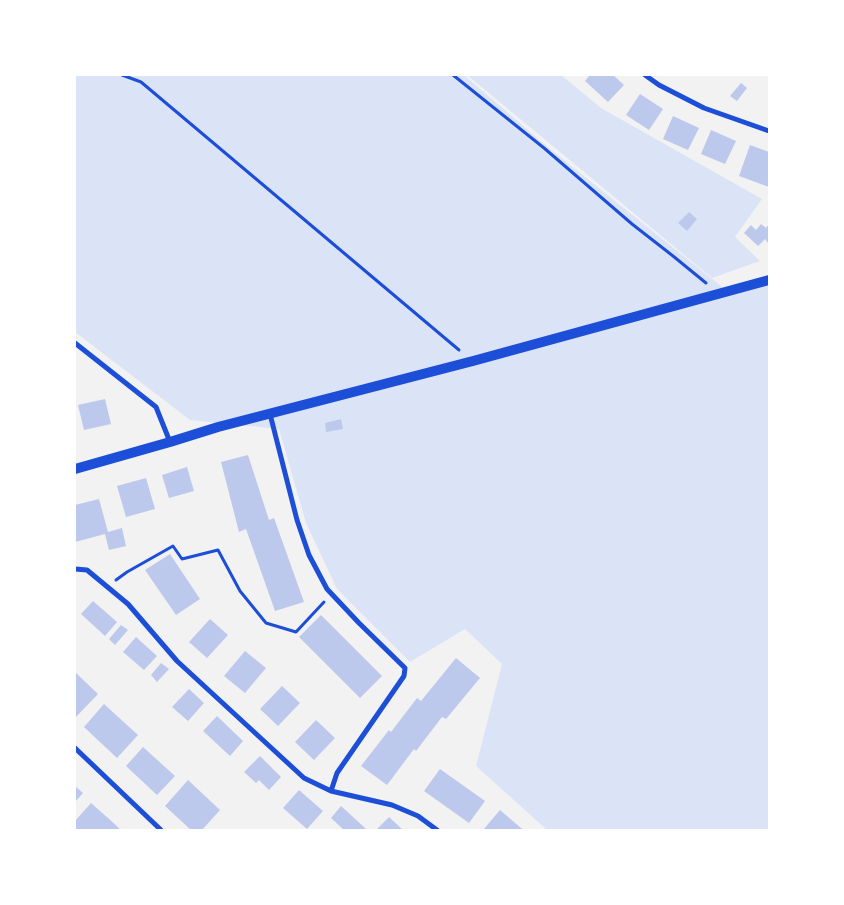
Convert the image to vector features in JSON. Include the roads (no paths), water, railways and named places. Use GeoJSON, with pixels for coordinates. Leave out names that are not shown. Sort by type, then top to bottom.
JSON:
{"type":"FeatureCollection","features":[{"type":"Feature","properties":{"kind":"main road"},"geometry":{"type":"LineString","coordinates":[[75,469],[218,427],[473,361],[720,295],[769,280]]}},
{"type":"Feature","properties":{"kind":"street"},"geometry":{"type":"LineString","coordinates":[[645,75],[658,85],[704,108],[769,131]]}},
{"type":"Feature","properties":{"kind":"street"},"geometry":{"type":"LineString","coordinates":[[75,343],[156,407],[170,442]]}},
{"type":"Feature","properties":{"kind":"street"},"geometry":{"type":"LineString","coordinates":[[270,414],[297,520],[309,555],[327,589],[405,668],[404,676],[337,772],[331,791]]}},
{"type":"Feature","properties":{"kind":"street"},"geometry":{"type":"LineString","coordinates":[[75,569],[87,570],[128,604],[177,661],[304,778],[331,791],[392,805],[418,816],[437,830]]}},
{"type":"Feature","properties":{"kind":"street"},"geometry":{"type":"LineString","coordinates":[[75,748],[161,830]]}}]}
